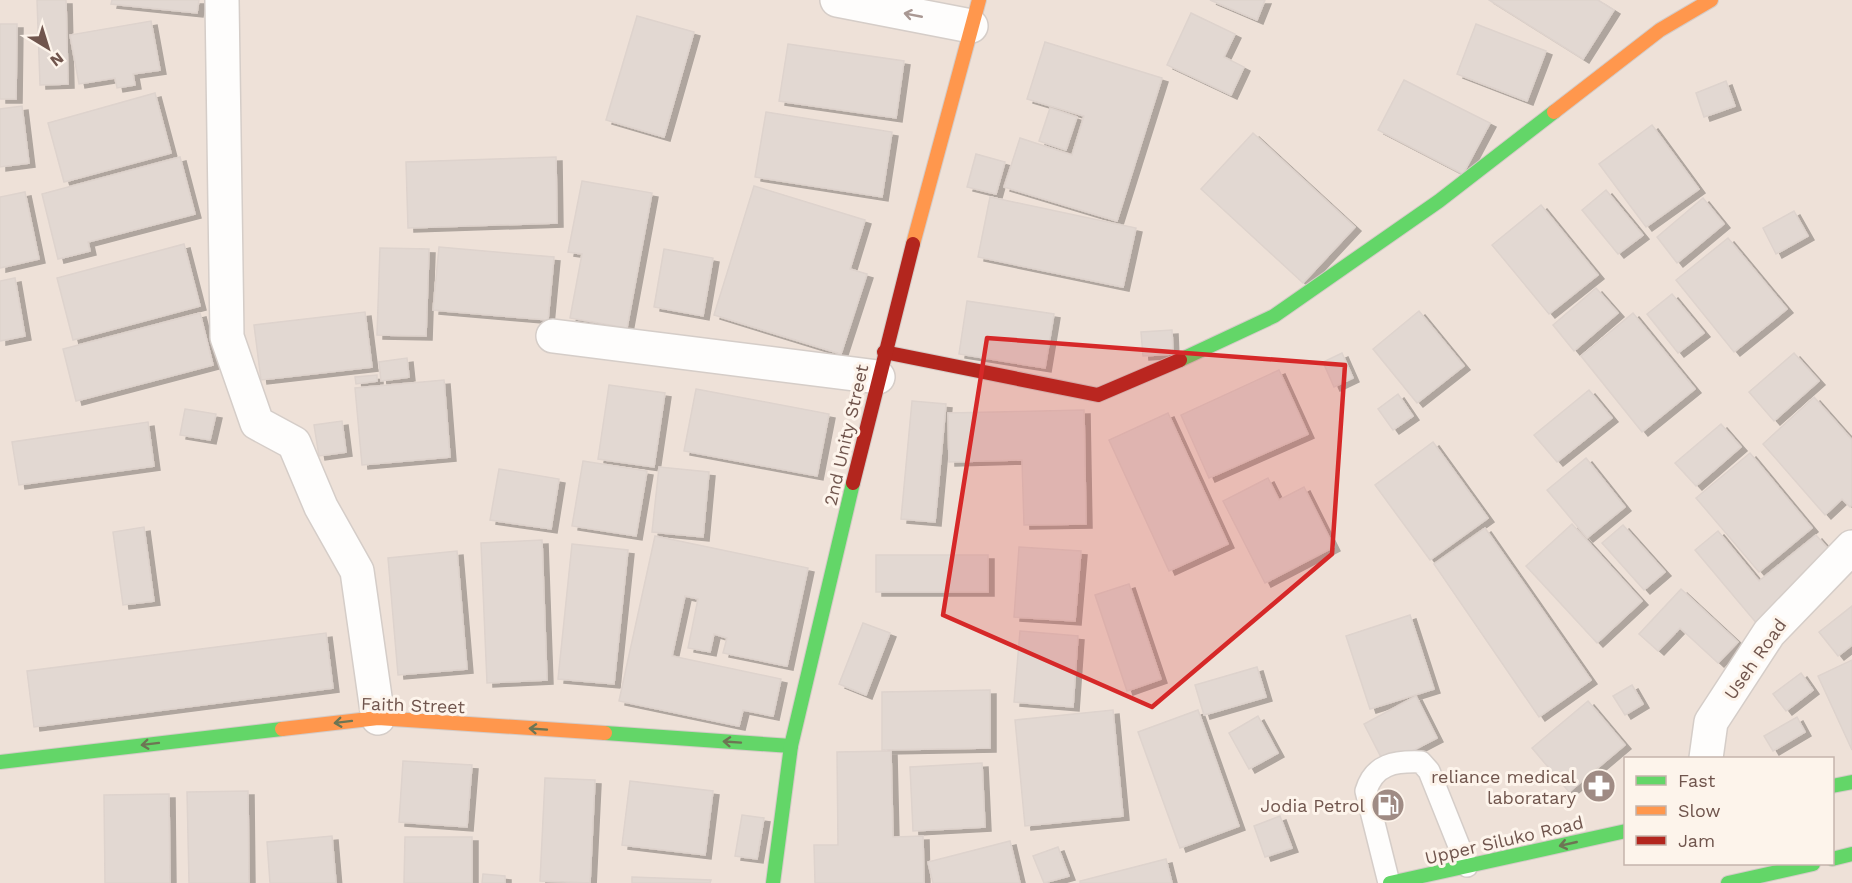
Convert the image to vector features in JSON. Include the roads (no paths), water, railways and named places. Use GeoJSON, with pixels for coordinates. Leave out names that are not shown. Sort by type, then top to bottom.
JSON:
{"type":"FeatureCollection","features":[{"type":"Feature","properties":{"kind":"street"},"geometry":{"type":"LineString","coordinates":[[222,0],[227,337],[257,423],[294,443],[321,507],[357,571],[378,718]]}},
{"type":"Feature","properties":{"kind":"street"},"geometry":{"type":"LineString","coordinates":[[837,0],[975,13]]}},
{"type":"Feature","properties":{"kind":"street"},"geometry":{"type":"LineString","coordinates":[[553,336],[881,365],[1098,395],[1184,359],[1274,316],[1438,201],[1659,30],[1711,0]]}},
{"type":"Feature","properties":{"kind":"street","name":"2nd Unity Street"},"geometry":{"type":"LineString","coordinates":[[773,883],[791,746],[881,365],[975,13]]}},
{"type":"Feature","properties":{"kind":"street","name":"Useh Road"},"geometry":{"type":"LineString","coordinates":[[1706,757],[1711,722],[1768,633],[1852,547]]}},
{"type":"Feature","properties":{"kind":"street","name":"Faith Street"},"geometry":{"type":"LineString","coordinates":[[0,762],[378,718],[791,746]]}},
{"type":"Feature","properties":{"kind":"street"},"geometry":{"type":"LineString","coordinates":[[1834,786],[1852,782]]}},
{"type":"Feature","properties":{"kind":"street","name":"Upper Siluko Road"},"geometry":{"type":"LineString","coordinates":[[1390,883],[1624,831]]}},
{"type":"Feature","properties":{"kind":"street"},"geometry":{"type":"LineString","coordinates":[[1834,859],[1852,854]]}},
{"type":"Feature","properties":{"kind":"street"},"geometry":{"type":"LineString","coordinates":[[1733,882],[1809,865]]}},
{"type":"Feature","properties":{"kind":"lane"},"geometry":{"type":"LineString","coordinates":[[1390,883],[1366,791],[1371,776],[1381,767],[1406,761],[1421,762],[1429,771],[1467,866]]}},
{"type":"Feature","properties":{"kind":"place","name":"reliance medical laboratary"},"geometry":{"type":"Point","coordinates":[1599,786]}},
{"type":"Feature","properties":{"kind":"place","name":"Jodia Petrol"},"geometry":{"type":"Point","coordinates":[1388,805]}}]}
